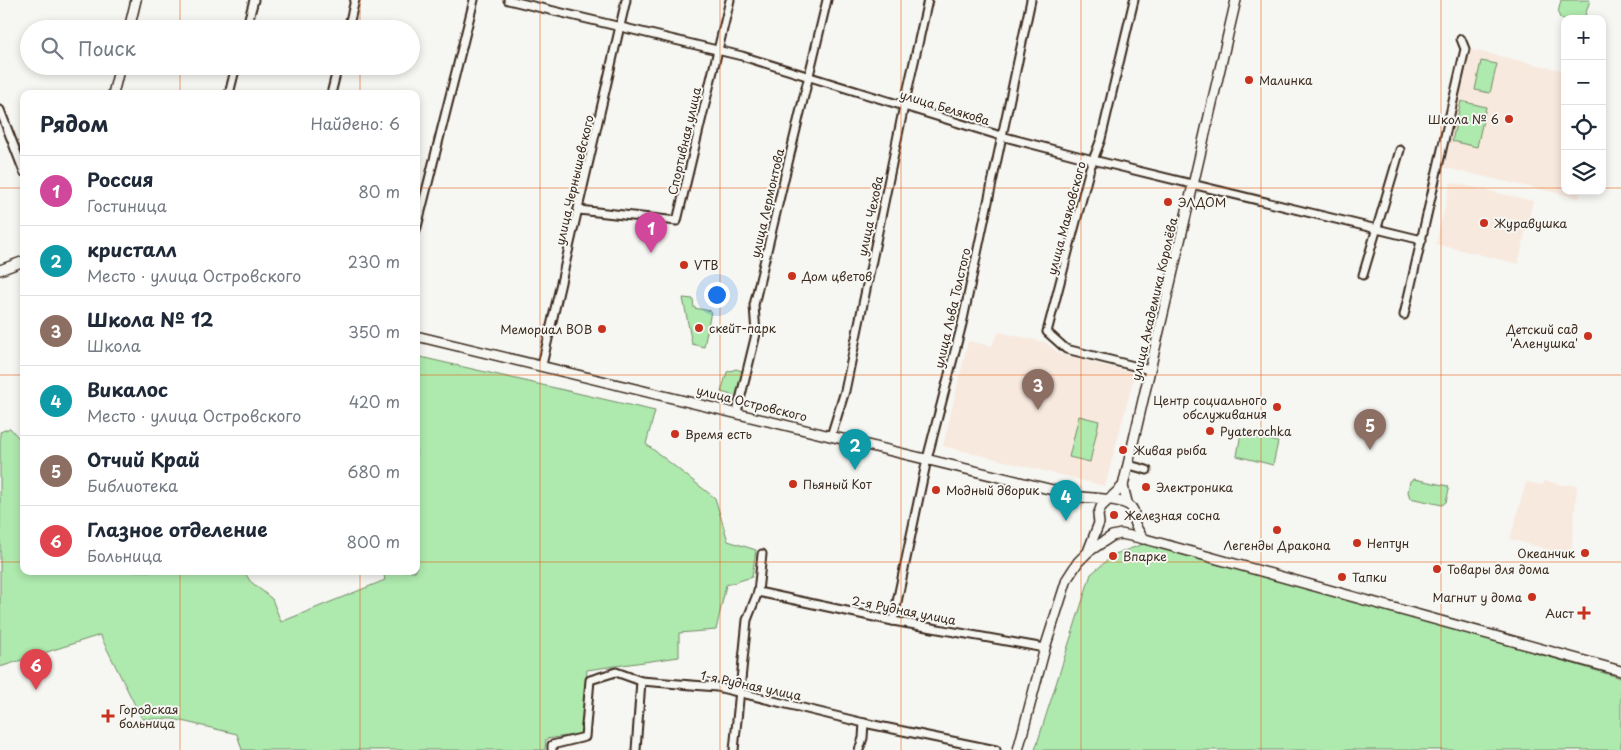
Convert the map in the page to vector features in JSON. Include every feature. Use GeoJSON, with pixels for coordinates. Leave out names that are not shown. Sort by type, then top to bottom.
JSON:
{"type":"FeatureCollection","features":[{"type":"Feature","properties":{"kind":"street"},"geometry":{"type":"LineString","coordinates":[[131,20],[136,0]]}},
{"type":"Feature","properties":{"kind":"street"},"geometry":{"type":"LineString","coordinates":[[248,20],[254,0]]}},
{"type":"Feature","properties":{"kind":"street"},"geometry":{"type":"LineString","coordinates":[[350,20],[355,0]]}},
{"type":"Feature","properties":{"kind":"street"},"geometry":{"type":"LineString","coordinates":[[420,215],[474,0]]}},
{"type":"Feature","properties":{"kind":"street","name":"улица Белякова"},"geometry":{"type":"LineString","coordinates":[[508,0],[717,50],[809,75],[1001,136],[1422,240]]}},
{"type":"Feature","properties":{"kind":"street","name":"улица Чернышевского"},"geometry":{"type":"LineString","coordinates":[[542,366],[626,0]]}},
{"type":"Feature","properties":{"kind":"street","name":"Спортивная улица"},"geometry":{"type":"LineString","coordinates":[[579,210],[677,221],[730,0]]}},
{"type":"Feature","properties":{"kind":"street","name":"улица Лермонтова"},"geometry":{"type":"LineString","coordinates":[[737,412],[756,334],[754,305],[827,0]]}},
{"type":"Feature","properties":{"kind":"street","name":"улица Чехова"},"geometry":{"type":"LineString","coordinates":[[832,436],[845,391],[928,0]]}},
{"type":"Feature","properties":{"kind":"street","name":"улица Льва Толстого"},"geometry":{"type":"LineString","coordinates":[[893,621],[927,459],[962,324],[1031,0]]}},
{"type":"Feature","properties":{"kind":"street","name":"улица Маяковского"},"geometry":{"type":"LineString","coordinates":[[1134,0],[1101,139],[1093,160],[1047,332],[1066,349],[1150,370]]}},
{"type":"Feature","properties":{"kind":"street","name":"улица Академика Королёва"},"geometry":{"type":"LineString","coordinates":[[1123,486],[1236,0]]}},
{"type":"Feature","properties":{"kind":"street"},"geometry":{"type":"LineString","coordinates":[[1404,315],[1465,49],[1461,39]]}},
{"type":"Feature","properties":{"kind":"street"},"geometry":{"type":"LineString","coordinates":[[114,90],[118,75]]}},
{"type":"Feature","properties":{"kind":"street"},"geometry":{"type":"LineString","coordinates":[[230,90],[234,75]]}},
{"type":"Feature","properties":{"kind":"street"},"geometry":{"type":"LineString","coordinates":[[332,90],[336,75]]}},
{"type":"Feature","properties":{"kind":"street"},"geometry":{"type":"LineString","coordinates":[[0,110],[20,162]]}},
{"type":"Feature","properties":{"kind":"street"},"geometry":{"type":"LineString","coordinates":[[1363,275],[1378,230],[1400,150]]}},
{"type":"Feature","properties":{"kind":"street"},"geometry":{"type":"LineString","coordinates":[[0,270],[20,262]]}},
{"type":"Feature","properties":{"kind":"street","name":"улица Островского"},"geometry":{"type":"LineString","coordinates":[[420,337],[737,412],[1082,497],[1109,500]]}},
{"type":"Feature","properties":{"kind":"street"},"geometry":{"type":"LineString","coordinates":[[1129,465],[1147,470]]}},
{"type":"Feature","properties":{"kind":"street"},"geometry":{"type":"LineString","coordinates":[[1088,552],[1094,539],[1101,507],[1123,486]]}},
{"type":"Feature","properties":{"kind":"street"},"geometry":{"type":"LineString","coordinates":[[1123,486],[1127,502]]}},
{"type":"Feature","properties":{"kind":"street"},"geometry":{"type":"LineString","coordinates":[[1082,497],[1098,519],[1102,529],[1116,535],[1143,539],[1621,671]]}},
{"type":"Feature","properties":{"kind":"street"},"geometry":{"type":"LineString","coordinates":[[1109,500],[1127,502],[1132,507],[1134,522],[1143,539]]}},
{"type":"Feature","properties":{"kind":"street"},"geometry":{"type":"LineString","coordinates":[[1018,750],[1045,648],[1066,580],[1078,562],[1088,552],[1128,530],[1134,522]]}},
{"type":"Feature","properties":{"kind":"street"},"geometry":{"type":"LineString","coordinates":[[734,750],[738,693],[747,620],[758,592],[762,554]]}},
{"type":"Feature","properties":{"kind":"street","name":"2-я Рудная улица"},"geometry":{"type":"LineString","coordinates":[[758,592],[893,621],[1045,648]]}},
{"type":"Feature","properties":{"kind":"street","name":"1-я Рудная улица"},"geometry":{"type":"LineString","coordinates":[[552,748],[585,737],[590,680],[616,672],[641,680],[717,687],[864,723],[996,750]]}},
{"type":"Feature","properties":{"kind":"street"},"geometry":{"type":"LineString","coordinates":[[636,750],[641,680]]}},
{"type":"Feature","properties":{"kind":"street"},"geometry":{"type":"LineString","coordinates":[[859,750],[863,738],[864,723]]}},
{"type":"Feature","properties":{"kind":"shaded area","name":"Школа № 6"},"geometry":{"type":"Polygon","coordinates":[[[1468,49],[1561,70],[1561,194],[1441,167],[1468,49]]]}},
{"type":"Feature","properties":{"kind":"shaded area","name":"Журавушка"},"geometry":{"type":"Polygon","coordinates":[[[1451,182],[1533,201],[1518,264],[1436,244],[1451,182]]]}},
{"type":"Feature","properties":{"kind":"shaded area","name":"Школа № 6"},"geometry":{"type":"Polygon","coordinates":[[[1566,195],[1580,195],[1579,198],[1566,195]]]}},
{"type":"Feature","properties":{"kind":"shaded area"},"geometry":{"type":"Polygon","coordinates":[[[999,332],[1045,342],[1060,354],[1135,373],[1105,486],[943,446],[968,341],[991,346],[999,332]]]}},
{"type":"Feature","properties":{"kind":"shaded area"},"geometry":{"type":"Polygon","coordinates":[[[1545,481],[1563,485],[1577,485],[1571,556],[1510,539],[1526,482],[1542,485],[1545,481]]]}},
{"type":"Feature","properties":{"kind":"green space"},"geometry":{"type":"Polygon","coordinates":[[[1561,0],[1590,0],[1585,15],[1561,15],[1561,19],[1558,13],[1561,0]]]}},
{"type":"Feature","properties":{"kind":"green space"},"geometry":{"type":"Polygon","coordinates":[[[1481,61],[1497,64],[1490,93],[1475,90],[1481,61]]]}},
{"type":"Feature","properties":{"kind":"green space"},"geometry":{"type":"Polygon","coordinates":[[[1461,101],[1486,107],[1477,147],[1452,141],[1461,101]]]}},
{"type":"Feature","properties":{"kind":"green space","name":"скейт-парк"},"geometry":{"type":"Polygon","coordinates":[[[683,298],[693,299],[694,308],[711,311],[704,347],[692,344],[683,298]]]}},
{"type":"Feature","properties":{"kind":"green space"},"geometry":{"type":"Polygon","coordinates":[[[420,357],[655,411],[646,444],[715,498],[728,541],[756,550],[752,577],[726,585],[716,630],[679,633],[679,657],[587,670],[581,734],[546,739],[545,750],[242,750],[237,734],[173,719],[142,719],[100,635],[0,667],[0,432],[10,428],[20,439],[20,575],[246,575],[250,581],[272,599],[281,622],[385,580],[384,575],[420,575],[420,357]]]}},
{"type":"Feature","properties":{"kind":"green space"},"geometry":{"type":"Polygon","coordinates":[[[736,369],[745,372],[739,397],[721,392],[727,372],[736,369]]]}},
{"type":"Feature","properties":{"kind":"green space"},"geometry":{"type":"Polygon","coordinates":[[[1079,416],[1099,421],[1090,462],[1069,457],[1079,416]]]}},
{"type":"Feature","properties":{"kind":"green space"},"geometry":{"type":"Polygon","coordinates":[[[1241,433],[1278,442],[1273,465],[1237,456],[1241,433]]]}},
{"type":"Feature","properties":{"kind":"green space"},"geometry":{"type":"Polygon","coordinates":[[[1414,479],[1448,486],[1446,502],[1442,505],[1410,498],[1408,492],[1410,481],[1414,479]]]}},
{"type":"Feature","properties":{"kind":"green space"},"geometry":{"type":"Polygon","coordinates":[[[1145,539],[1621,678],[1621,750],[1035,750],[1091,574],[1115,554],[1141,545],[1145,539]]]}},
{"type":"Feature","properties":{"kind":"place","name":"Малинка"},"geometry":{"type":"Point","coordinates":[1249,80]}},
{"type":"Feature","properties":{"kind":"place","name":"Школа № 6"},"geometry":{"type":"Point","coordinates":[1509,119]}},
{"type":"Feature","properties":{"kind":"place","name":"ЭЛДОМ"},"geometry":{"type":"Point","coordinates":[1168,202]}},
{"type":"Feature","properties":{"kind":"place","name":"Журавушка"},"geometry":{"type":"Point","coordinates":[1484,223]}},
{"type":"Feature","properties":{"kind":"place","name":"Россия"},"geometry":{"type":"Point","coordinates":[651,253]}},
{"type":"Feature","properties":{"kind":"place","name":"VTB"},"geometry":{"type":"Point","coordinates":[684,265]}},
{"type":"Feature","properties":{"kind":"place","name":"Дом цветов"},"geometry":{"type":"Point","coordinates":[792,276]}},
{"type":"Feature","properties":{"kind":"place","name":"скейт-парк"},"geometry":{"type":"Point","coordinates":[699,328]}},
{"type":"Feature","properties":{"kind":"place","name":"Мемориал ВОВ"},"geometry":{"type":"Point","coordinates":[602,329]}},
{"type":"Feature","properties":{"kind":"place","name":"Детский сад 'Аленушка'"},"geometry":{"type":"Point","coordinates":[1588,336]}},
{"type":"Feature","properties":{"kind":"place","name":"Центр социального обслуживания"},"geometry":{"type":"Point","coordinates":[1277,407]}},
{"type":"Feature","properties":{"kind":"place","name":"Школа № 12"},"geometry":{"type":"Point","coordinates":[1038,410]}},
{"type":"Feature","properties":{"kind":"place","name":"Pyaterochka"},"geometry":{"type":"Point","coordinates":[1210,431]}},
{"type":"Feature","properties":{"kind":"place","name":"Время есть"},"geometry":{"type":"Point","coordinates":[675,434]}},
{"type":"Feature","properties":{"kind":"place","name":"Живая рыба"},"geometry":{"type":"Point","coordinates":[1123,450]}},
{"type":"Feature","properties":{"kind":"place","name":"Отчий Край"},"geometry":{"type":"Point","coordinates":[1370,450]}},
{"type":"Feature","properties":{"kind":"place","name":"кристалл"},"geometry":{"type":"Point","coordinates":[855,470]}},
{"type":"Feature","properties":{"kind":"place","name":"Пьяный Кот"},"geometry":{"type":"Point","coordinates":[793,484]}},
{"type":"Feature","properties":{"kind":"place","name":"Электроника"},"geometry":{"type":"Point","coordinates":[1146,487]}},
{"type":"Feature","properties":{"kind":"place","name":"Модный дворик"},"geometry":{"type":"Point","coordinates":[936,490]}},
{"type":"Feature","properties":{"kind":"place","name":"Железная сосна"},"geometry":{"type":"Point","coordinates":[1114,515]}},
{"type":"Feature","properties":{"kind":"place","name":"Викалос"},"geometry":{"type":"Point","coordinates":[1066,521]}},
{"type":"Feature","properties":{"kind":"place","name":"Легенды Дракона"},"geometry":{"type":"Point","coordinates":[1277,530]}},
{"type":"Feature","properties":{"kind":"place","name":"Нептун"},"geometry":{"type":"Point","coordinates":[1357,543]}},
{"type":"Feature","properties":{"kind":"place","name":"Океанчик"},"geometry":{"type":"Point","coordinates":[1585,553]}},
{"type":"Feature","properties":{"kind":"place","name":"Впарке"},"geometry":{"type":"Point","coordinates":[1113,556]}},
{"type":"Feature","properties":{"kind":"place","name":"Товары для дома"},"geometry":{"type":"Point","coordinates":[1437,569]}},
{"type":"Feature","properties":{"kind":"place","name":"Тапки"},"geometry":{"type":"Point","coordinates":[1342,577]}},
{"type":"Feature","properties":{"kind":"place","name":"Магнит у дома"},"geometry":{"type":"Point","coordinates":[1532,597]}},
{"type":"Feature","properties":{"kind":"place","name":"Аист"},"geometry":{"type":"Point","coordinates":[1584,613]}},
{"type":"Feature","properties":{"kind":"place","name":"Глазное отделение"},"geometry":{"type":"Point","coordinates":[36,690]}},
{"type":"Feature","properties":{"kind":"place","name":"Городская больница"},"geometry":{"type":"Point","coordinates":[108,716]}}]}
